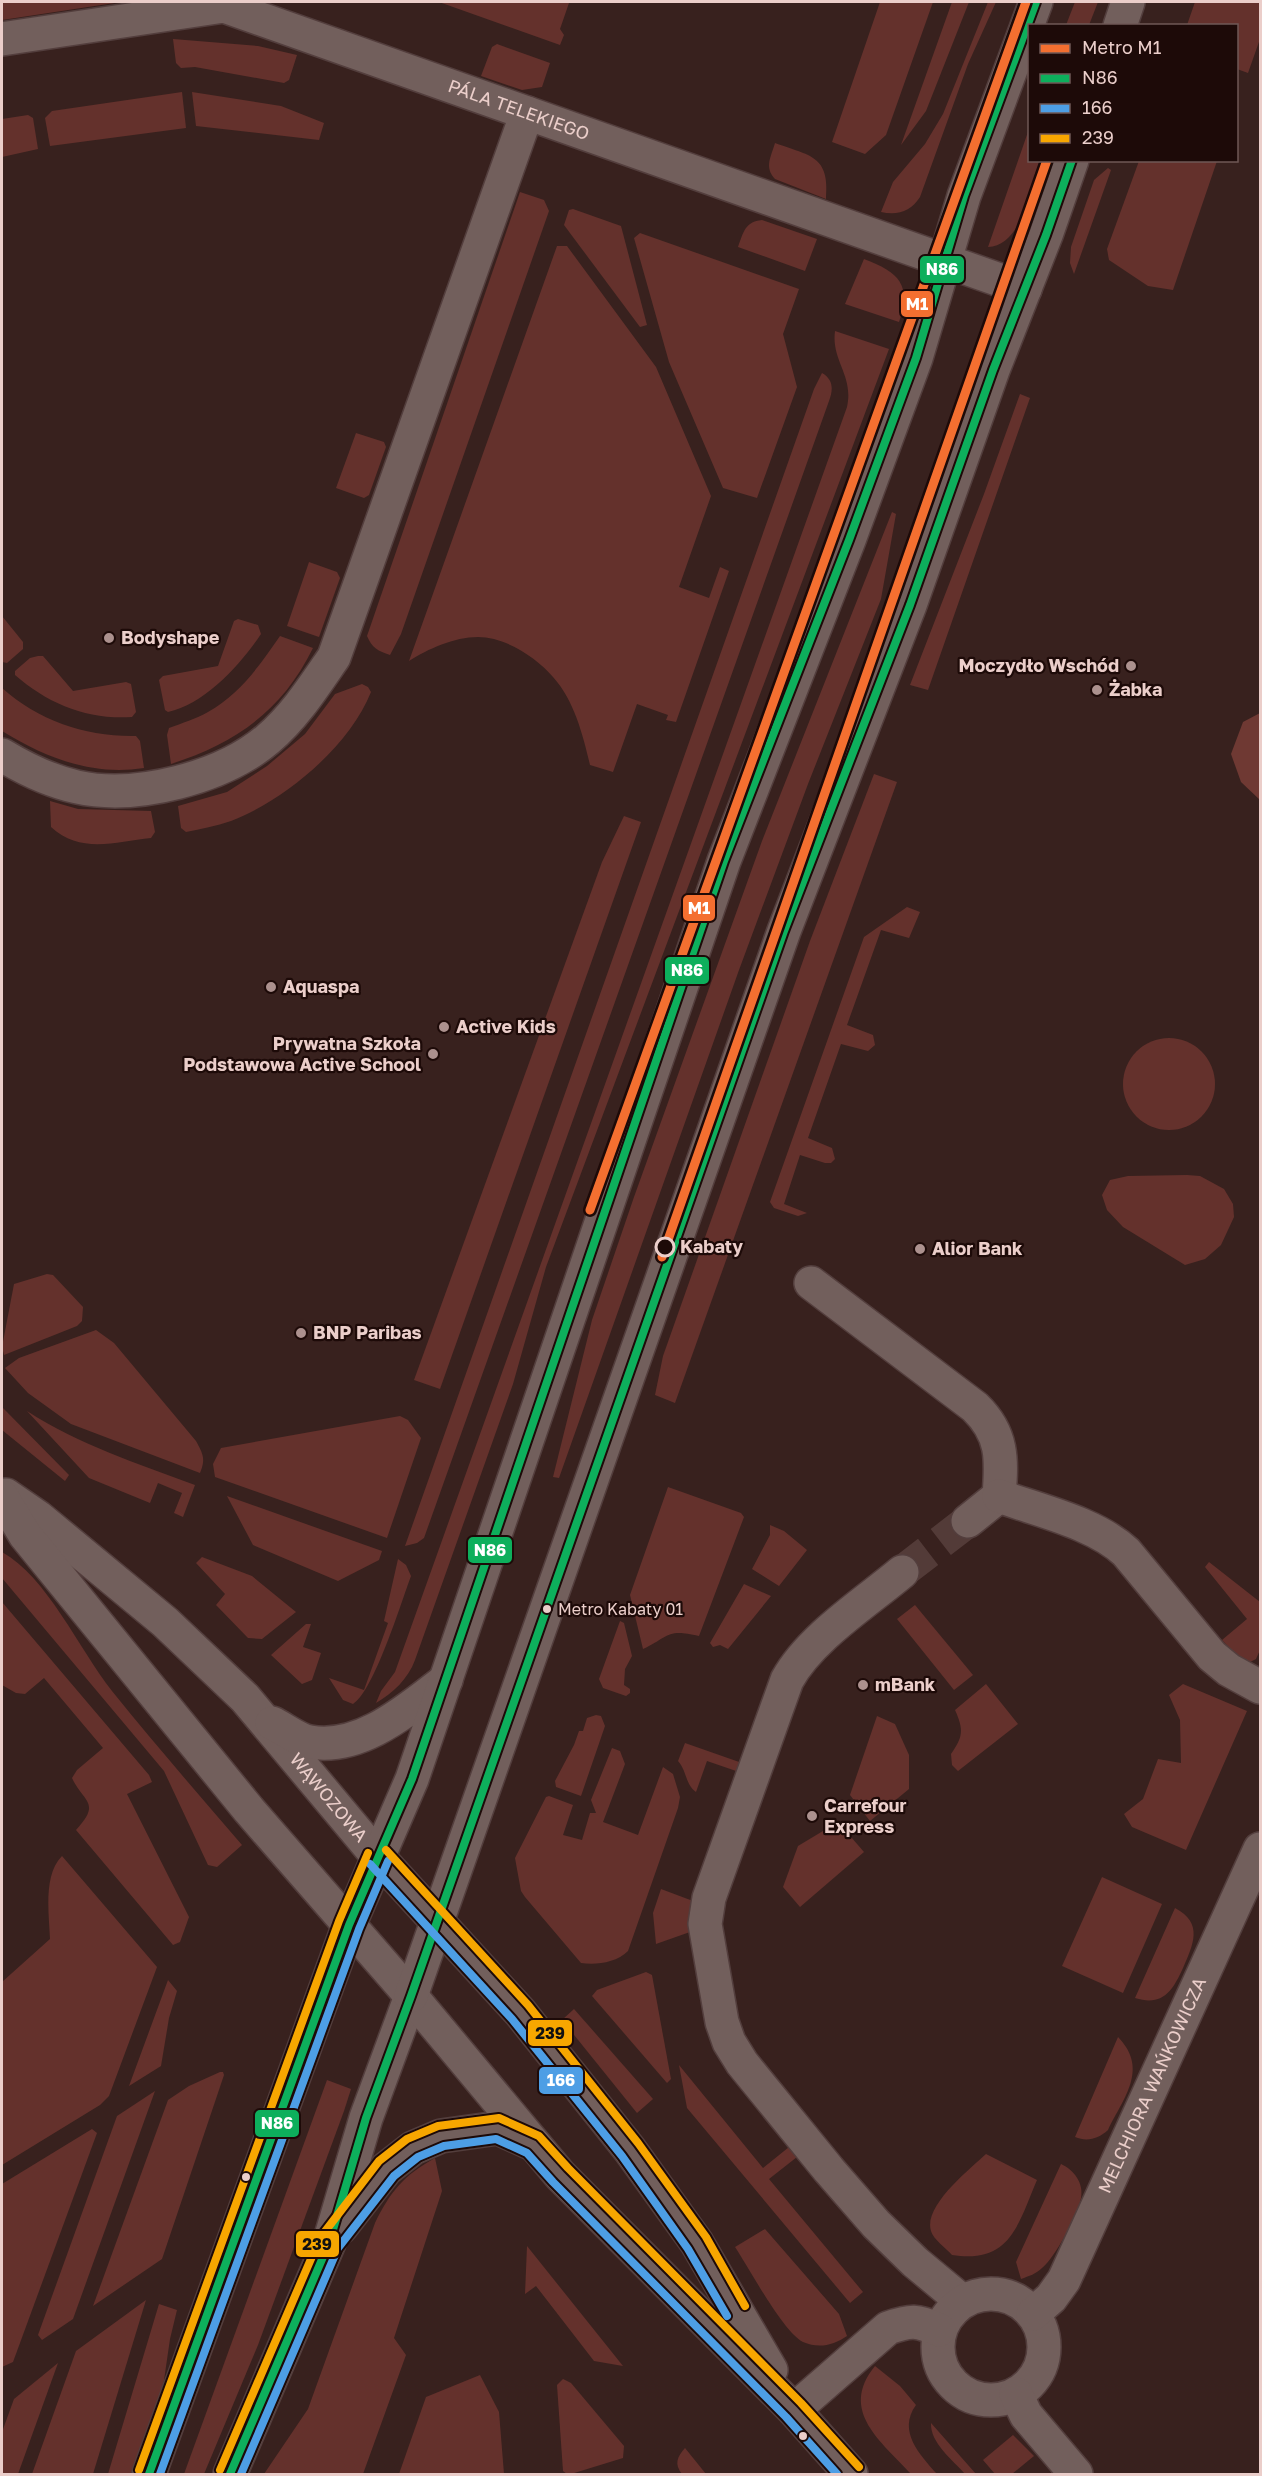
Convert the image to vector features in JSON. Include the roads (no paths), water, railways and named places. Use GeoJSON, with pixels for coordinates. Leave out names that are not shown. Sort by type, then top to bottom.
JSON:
{"type":"FeatureCollection","features":[{"type":"Feature","properties":{"kind":"street"},"geometry":{"type":"LineString","coordinates":[[149,2475],[349,1925],[412,1779],[724,861],[849,540],[916,358],[964,196],[1036,2]]}},
{"type":"Feature","properties":{"kind":"street"},"geometry":{"type":"LineString","coordinates":[[1121,24],[1128,2]]}},
{"type":"Feature","properties":{"kind":"street","name":"PÁLA TELEKIEGO"},"geometry":{"type":"LineString","coordinates":[[2,39],[225,4],[1025,289]]}},
{"type":"Feature","properties":{"kind":"street"},"geometry":{"type":"LineString","coordinates":[[2,755],[28,771],[77,787],[122,791],[163,787],[217,770],[267,740],[302,705],[334,657],[527,113]]}},
{"type":"Feature","properties":{"kind":"street"},"geometry":{"type":"LineString","coordinates":[[230,2475],[329,2243],[366,2118],[411,1996],[784,931],[910,604],[993,370],[1071,162]]}},
{"type":"Feature","properties":{"kind":"street"},"geometry":{"type":"LineString","coordinates":[[811,1283],[975,1407],[986,1418],[997,1439],[1002,1466],[999,1496],[968,1521]]}},
{"type":"Feature","properties":{"kind":"street","name":"WĄWOZOWA"},"geometry":{"type":"LineString","coordinates":[[2,1494],[39,1517],[165,1622],[245,1698],[378,1857],[520,2012],[630,2150],[697,2243],[794,2410]]}},
{"type":"Feature","properties":{"kind":"street","name":"WĄWOZOWA"},"geometry":{"type":"LineString","coordinates":[[2,1494],[32,1544],[249,1809],[411,1996],[533,2144],[560,2175],[794,2410],[851,2475]]}},
{"type":"Feature","properties":{"kind":"street"},"geometry":{"type":"LineString","coordinates":[[999,1496],[1114,1540],[1212,1656],[1229,1670],[1260,1687]]}},
{"type":"Feature","properties":{"kind":"street"},"geometry":{"type":"LineString","coordinates":[[902,1572],[808,1649],[794,1667],[779,1702],[709,1898],[705,1924],[722,2022],[729,2042],[742,2063],[876,2224],[915,2262],[962,2301]]}},
{"type":"Feature","properties":{"kind":"street"},"geometry":{"type":"LineString","coordinates":[[259,1716],[309,1742],[344,1741],[390,1722],[446,1680]]}},
{"type":"Feature","properties":{"kind":"street","name":"MELCHIORA WAŃKOWICZA"},"geometry":{"type":"LineString","coordinates":[[1033,2314],[1051,2298],[1064,2280],[1260,1849]]}},
{"type":"Feature","properties":{"kind":"street","name":"WĄWOZOWA"},"geometry":{"type":"LineString","coordinates":[[329,2243],[386,2169],[413,2148],[441,2136],[498,2128],[533,2144]]}},
{"type":"Feature","properties":{"kind":"street"},"geometry":{"type":"LineString","coordinates":[[993,2293],[1011,2297],[1033,2314],[1043,2335],[1044,2352],[1040,2368],[1032,2382],[1016,2394],[1002,2400],[983,2400],[965,2394],[954,2385],[940,2367],[936,2349],[939,2330],[947,2315],[962,2301],[976,2295],[993,2293]]}},
{"type":"Feature","properties":{"kind":"street"},"geometry":{"type":"LineString","coordinates":[[794,2410],[888,2328],[905,2322],[919,2321],[939,2330]]}},
{"type":"Feature","properties":{"kind":"street"},"geometry":{"type":"LineString","coordinates":[[1016,2394],[1026,2415],[1076,2475]]}},
{"type":"Feature","properties":{"kind":"tunnel"},"geometry":{"type":"LineString","coordinates":[[902,1572],[968,1521]]}},
{"type":"Feature","properties":{"kind":"metro line","name":"M1"},"geometry":{"type":"LineString","coordinates":[[590,1210],[1026,2]]}},
{"type":"Feature","properties":{"kind":"metro line","name":"M1"},"geometry":{"type":"LineString","coordinates":[[662,1257],[1046,162]]}},
{"type":"Feature","properties":{"kind":"place","name":"Bodyshape"},"geometry":{"type":"Point","coordinates":[109,638]}},
{"type":"Feature","properties":{"kind":"place","name":"Moczydło Wschód"},"geometry":{"type":"Point","coordinates":[1131,666]}},
{"type":"Feature","properties":{"kind":"place","name":"Żabka"},"geometry":{"type":"Point","coordinates":[1097,690]}},
{"type":"Feature","properties":{"kind":"place","name":"Aquaspa"},"geometry":{"type":"Point","coordinates":[271,987]}},
{"type":"Feature","properties":{"kind":"place","name":"Active Kids"},"geometry":{"type":"Point","coordinates":[444,1027]}},
{"type":"Feature","properties":{"kind":"place","name":"Prywatna Szkoła Podstawowa Active School"},"geometry":{"type":"Point","coordinates":[433,1054]}},
{"type":"Feature","properties":{"kind":"place","name":"Kabaty"},"geometry":{"type":"Point","coordinates":[665,1247]}},
{"type":"Feature","properties":{"kind":"place","name":"Alior Bank"},"geometry":{"type":"Point","coordinates":[920,1249]}},
{"type":"Feature","properties":{"kind":"place","name":"BNP Paribas"},"geometry":{"type":"Point","coordinates":[301,1333]}},
{"type":"Feature","properties":{"kind":"place","name":"Metro Kabaty 01"},"geometry":{"type":"Point","coordinates":[547,1609]}},
{"type":"Feature","properties":{"kind":"place","name":"mBank"},"geometry":{"type":"Point","coordinates":[863,1685]}},
{"type":"Feature","properties":{"kind":"place","name":"Carrefour Express"},"geometry":{"type":"Point","coordinates":[812,1816]}}]}
